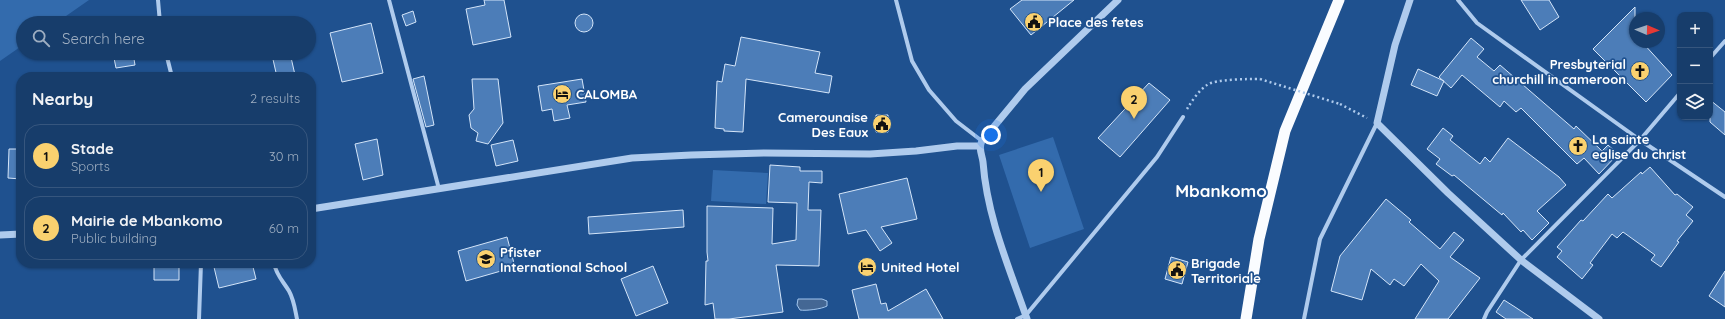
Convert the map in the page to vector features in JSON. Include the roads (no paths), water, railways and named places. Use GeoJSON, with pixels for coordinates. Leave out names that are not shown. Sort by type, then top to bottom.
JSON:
{"type":"FeatureCollection","features":[{"type":"Feature","properties":{"kind":"highway"},"geometry":{"type":"LineString","coordinates":[[1246,319],[1259,239],[1285,132],[1339,0]]}},
{"type":"Feature","properties":{"kind":"street"},"geometry":{"type":"LineString","coordinates":[[158,0],[159,16]]}},
{"type":"Feature","properties":{"kind":"street"},"geometry":{"type":"LineString","coordinates":[[389,0],[439,190]]}},
{"type":"Feature","properties":{"kind":"street"},"geometry":{"type":"LineString","coordinates":[[896,0],[912,61],[929,90],[956,121],[981,144]]}},
{"type":"Feature","properties":{"kind":"street"},"geometry":{"type":"LineString","coordinates":[[1027,317],[994,227],[984,182],[981,144],[1025,89],[1118,0]]}},
{"type":"Feature","properties":{"kind":"street"},"geometry":{"type":"LineString","coordinates":[[1304,319],[1320,239],[1377,123],[1395,45],[1410,0]]}},
{"type":"Feature","properties":{"kind":"street"},"geometry":{"type":"LineString","coordinates":[[1458,0],[1477,23],[1640,140],[1725,197]]}},
{"type":"Feature","properties":{"kind":"street"},"geometry":{"type":"LineString","coordinates":[[1713,55],[1725,41]]}},
{"type":"Feature","properties":{"kind":"street"},"geometry":{"type":"LineString","coordinates":[[168,60],[171,72]]}},
{"type":"Feature","properties":{"kind":"street"},"geometry":{"type":"LineString","coordinates":[[1484,319],[1521,260],[1640,140],[1677,97]]}},
{"type":"Feature","properties":{"kind":"street"},"geometry":{"type":"LineString","coordinates":[[1017,319],[1027,317],[1157,157],[1183,117]]}},
{"type":"Feature","properties":{"kind":"street"},"geometry":{"type":"LineString","coordinates":[[1377,123],[1448,193],[1521,260],[1599,319]]}},
{"type":"Feature","properties":{"kind":"street"},"geometry":{"type":"LineString","coordinates":[[316,208],[439,190],[632,158],[757,153],[870,154],[981,144]]}},
{"type":"Feature","properties":{"kind":"street"},"geometry":{"type":"LineString","coordinates":[[0,235],[16,234]]}},
{"type":"Feature","properties":{"kind":"street"},"geometry":{"type":"LineString","coordinates":[[199,319],[201,268]]}},
{"type":"Feature","properties":{"kind":"street"},"geometry":{"type":"LineString","coordinates":[[275,268],[278,277],[289,292],[292,299],[297,319]]}},
{"type":"Feature","properties":{"kind":"place","name":"Place des fetes"},"geometry":{"type":"Point","coordinates":[1034,22]}},
{"type":"Feature","properties":{"kind":"place","name":"Presbyterial churchill in cameroon"},"geometry":{"type":"Point","coordinates":[1640,71]}},
{"type":"Feature","properties":{"kind":"place","name":"CALOMBA"},"geometry":{"type":"Point","coordinates":[562,94]}},
{"type":"Feature","properties":{"kind":"place","name":"Mairie de Mbankomo"},"geometry":{"type":"Point","coordinates":[1134,119]}},
{"type":"Feature","properties":{"kind":"place","name":"Camerounaise Des Eaux"},"geometry":{"type":"Point","coordinates":[882,124]}},
{"type":"Feature","properties":{"kind":"place","name":"La sainte eglise du christ"},"geometry":{"type":"Point","coordinates":[1578,146]}},
{"type":"Feature","properties":{"kind":"place","name":"Stade"},"geometry":{"type":"Point","coordinates":[1041,192]}},
{"type":"Feature","properties":{"kind":"place","name":"Pfister International School"},"geometry":{"type":"Point","coordinates":[486,259]}},
{"type":"Feature","properties":{"kind":"place","name":"United Hotel"},"geometry":{"type":"Point","coordinates":[867,267]}},
{"type":"Feature","properties":{"kind":"place","name":"Brigade Territoriale"},"geometry":{"type":"Point","coordinates":[1177,270]}},
{"type":"Feature","properties":{"kind":"district","name":"Mbankomo"},"geometry":{"type":"Point","coordinates":[1221,190]}}]}
